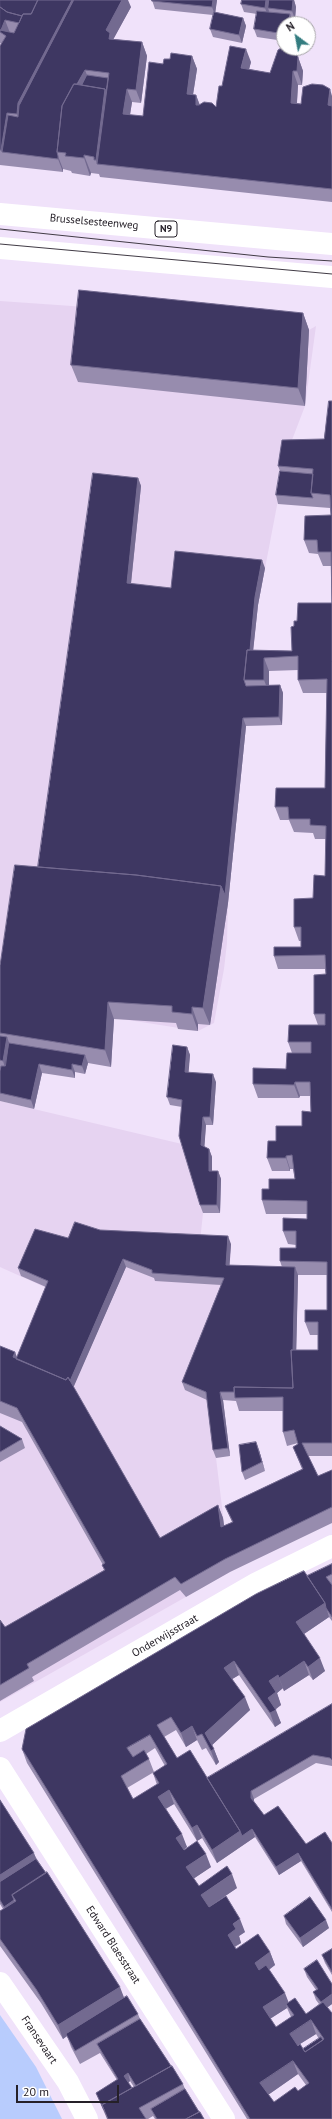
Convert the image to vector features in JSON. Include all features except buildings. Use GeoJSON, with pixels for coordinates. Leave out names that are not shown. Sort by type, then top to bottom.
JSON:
{"type":"FeatureCollection","features":[{"type":"Feature","properties":{"kind":"street","name":"Brusselsesteenweg"},"geometry":{"type":"LineString","coordinates":[[0,214],[332,244]]}},
{"type":"Feature","properties":{"kind":"street"},"geometry":{"type":"LineString","coordinates":[[0,248],[332,277]]}},
{"type":"Feature","properties":{"kind":"street","name":"Onderwijsstraat"},"geometry":{"type":"LineString","coordinates":[[0,1731],[257,1583],[332,1546]]}},
{"type":"Feature","properties":{"kind":"street","name":"Edward Blaesstraat"},"geometry":{"type":"LineString","coordinates":[[1,1770],[224,2119]]}},
{"type":"Feature","properties":{"kind":"street","name":"Fransevaart"},"geometry":{"type":"LineString","coordinates":[[0,1983],[68,2082],[87,2119]]}},
{"type":"Feature","properties":{"kind":"shaded area"},"geometry":{"type":"Polygon","coordinates":[[[0,301],[72,306],[309,330],[316,326],[305,406],[287,453],[258,605],[228,903],[227,943],[224,969],[214,1023],[198,1031],[122,1019],[0,1009],[0,301]]]}},
{"type":"Feature","properties":{"kind":"shaded area"},"geometry":{"type":"Polygon","coordinates":[[[0,1101],[182,1144],[203,1213],[200,1242],[231,1244],[223,1400],[209,1401],[230,1572],[0,1702],[0,1369],[15,1375],[51,1290],[0,1267],[0,1101]]]}},
{"type":"Feature","properties":{"kind":"water"},"geometry":{"type":"Polygon","coordinates":[[[0,2015],[36,2067],[62,2119],[0,2119],[0,2015]]]}},
{"type":"Feature","properties":{"kind":"tram line"},"geometry":{"type":"LineString","coordinates":[[0,229],[268,257],[332,261]]}},
{"type":"Feature","properties":{"kind":"tram line"},"geometry":{"type":"LineString","coordinates":[[0,244],[332,274]]}}]}
